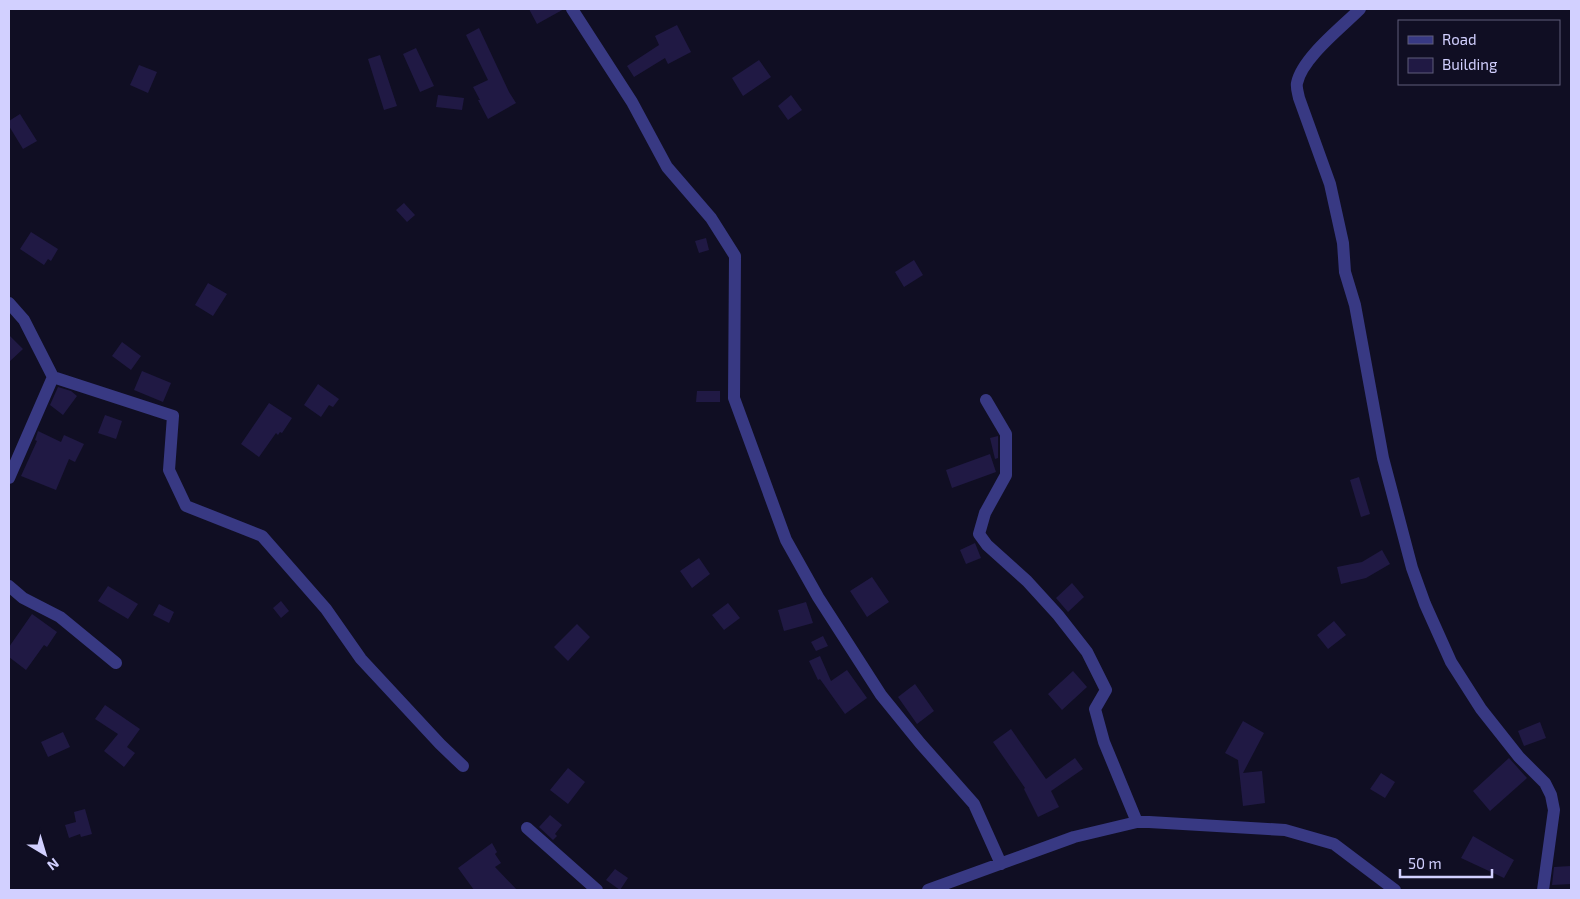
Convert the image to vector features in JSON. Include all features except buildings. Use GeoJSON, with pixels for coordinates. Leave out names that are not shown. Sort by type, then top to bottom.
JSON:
{"type":"FeatureCollection","features":[{"type":"Feature","properties":{"kind":"street"},"geometry":{"type":"LineString","coordinates":[[572,9],[632,102],[667,167],[711,218],[735,256],[734,398],[786,540],[818,598],[881,695],[974,804],[1001,864]]}},
{"type":"Feature","properties":{"kind":"street"},"geometry":{"type":"LineString","coordinates":[[1360,9],[1311,57],[1300,73],[1297,85],[1299,98],[1330,184],[1343,243],[1346,272],[1355,306],[1383,458],[1412,568],[1425,604],[1452,662],[1480,709],[1519,757],[1545,783],[1551,795],[1554,810],[1543,890]]}},
{"type":"Feature","properties":{"kind":"street"},"geometry":{"type":"LineString","coordinates":[[9,303],[24,320],[53,377],[173,416],[169,470],[186,506],[262,536],[326,609],[360,659],[463,766]]}},
{"type":"Feature","properties":{"kind":"street"},"geometry":{"type":"LineString","coordinates":[[9,478],[53,377]]}},
{"type":"Feature","properties":{"kind":"street"},"geometry":{"type":"LineString","coordinates":[[986,400],[1006,434],[1006,476],[985,513],[979,534],[987,545],[1027,581],[1058,615],[1087,652],[1106,690],[1095,709],[1104,742],[1137,822]]}},
{"type":"Feature","properties":{"kind":"street"},"geometry":{"type":"LineString","coordinates":[[9,586],[23,598],[60,617],[116,663]]}},
{"type":"Feature","properties":{"kind":"street"},"geometry":{"type":"LineString","coordinates":[[928,890],[1074,837],[1137,822],[1284,830],[1334,844],[1395,890]]}},
{"type":"Feature","properties":{"kind":"street"},"geometry":{"type":"LineString","coordinates":[[527,828],[597,890]]}}]}
